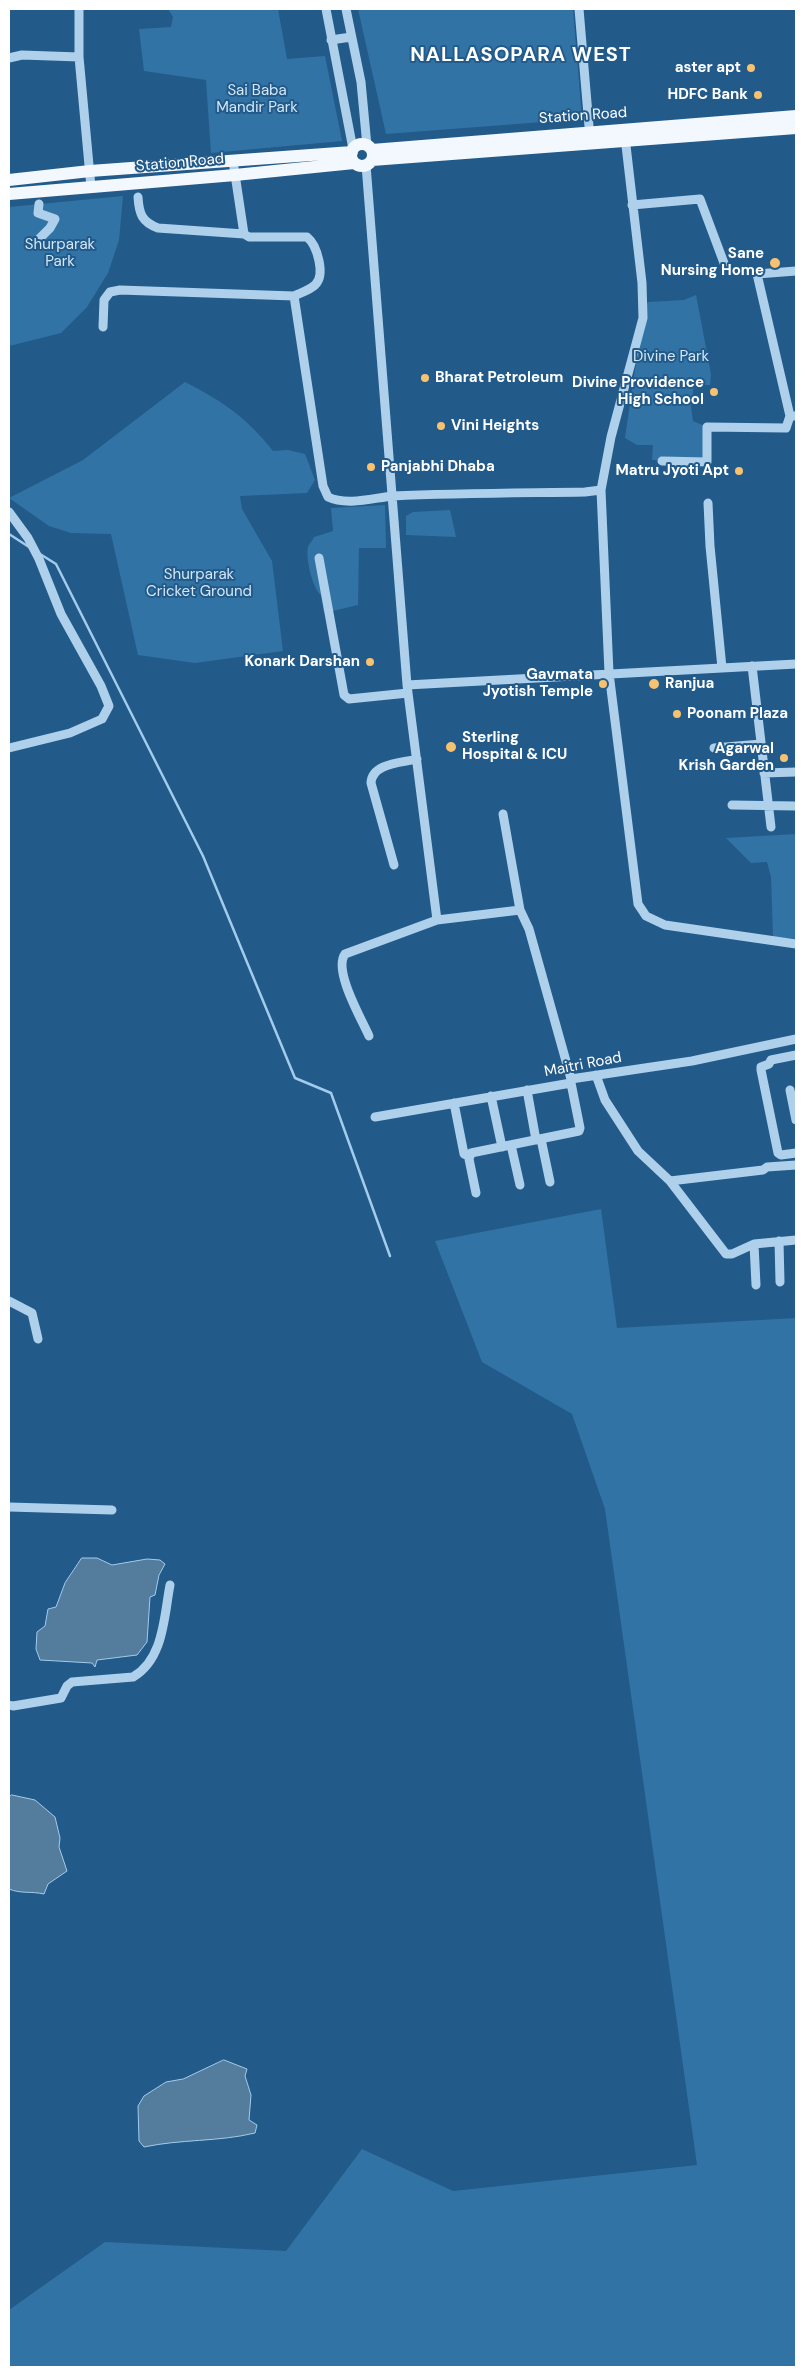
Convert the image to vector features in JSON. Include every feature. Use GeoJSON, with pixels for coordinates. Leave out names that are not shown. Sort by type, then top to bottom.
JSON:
{"type":"FeatureCollection","features":[{"type":"Feature","properties":{"kind":"main road","name":"Station Road"},"geometry":{"type":"LineString","coordinates":[[9,180],[90,171],[233,161],[362,155],[590,138],[796,116]]}},
{"type":"Feature","properties":{"kind":"main road","name":"Station Road"},"geometry":{"type":"LineString","coordinates":[[625,135],[796,128]]}},
{"type":"Feature","properties":{"kind":"main road","name":"Station Road"},"geometry":{"type":"LineString","coordinates":[[9,194],[235,175],[362,155]]}},
{"type":"Feature","properties":{"kind":"main road"},"geometry":{"type":"LineString","coordinates":[[125,169],[126,184]]}},
{"type":"Feature","properties":{"kind":"main road"},"geometry":{"type":"LineString","coordinates":[[22,178],[23,193]]}},
{"type":"Feature","properties":{"kind":"street"},"geometry":{"type":"LineString","coordinates":[[79,9],[79,57],[91,187]]}},
{"type":"Feature","properties":{"kind":"street"},"geometry":{"type":"LineString","coordinates":[[326,9],[332,40],[362,155]]}},
{"type":"Feature","properties":{"kind":"street"},"geometry":{"type":"LineString","coordinates":[[346,9],[363,100],[362,155],[408,689],[437,920]]}},
{"type":"Feature","properties":{"kind":"street"},"geometry":{"type":"LineString","coordinates":[[579,9],[590,138]]}},
{"type":"Feature","properties":{"kind":"street"},"geometry":{"type":"LineString","coordinates":[[332,40],[351,36]]}},
{"type":"Feature","properties":{"kind":"street"},"geometry":{"type":"LineString","coordinates":[[9,58],[22,55],[79,57]]}},
{"type":"Feature","properties":{"kind":"street"},"geometry":{"type":"LineString","coordinates":[[625,135],[642,283],[643,318],[611,437],[601,490],[609,674],[638,904],[646,916],[666,924],[796,944]]}},
{"type":"Feature","properties":{"kind":"street"},"geometry":{"type":"LineString","coordinates":[[233,161],[244,234]]}},
{"type":"Feature","properties":{"kind":"street"},"geometry":{"type":"LineString","coordinates":[[103,327],[104,300],[110,292],[120,290],[294,296],[315,285],[319,278],[320,270],[313,242],[307,237],[299,235],[249,237],[244,234],[158,228],[149,225],[139,213],[138,197]]}},
{"type":"Feature","properties":{"kind":"street"},"geometry":{"type":"LineString","coordinates":[[632,205],[700,199],[724,263]]}},
{"type":"Feature","properties":{"kind":"street"},"geometry":{"type":"LineString","coordinates":[[38,240],[50,228],[54,219],[38,213],[39,204]]}},
{"type":"Feature","properties":{"kind":"street"},"geometry":{"type":"LineString","coordinates":[[662,461],[708,462],[707,428],[786,428],[793,416],[757,274],[796,271]]}},
{"type":"Feature","properties":{"kind":"street"},"geometry":{"type":"LineString","coordinates":[[294,296],[324,486],[328,497],[339,500],[392,496],[601,490]]}},
{"type":"Feature","properties":{"kind":"street"},"geometry":{"type":"LineString","coordinates":[[708,503],[710,546],[722,668]]}},
{"type":"Feature","properties":{"kind":"street"},"geometry":{"type":"LineString","coordinates":[[9,512],[38,556],[61,614],[82,656],[101,686],[109,706],[102,720],[70,733],[9,748]]}},
{"type":"Feature","properties":{"kind":"street"},"geometry":{"type":"LineString","coordinates":[[319,558],[344,695],[348,699],[408,689],[609,674],[796,664]]}},
{"type":"Feature","properties":{"kind":"street"},"geometry":{"type":"LineString","coordinates":[[752,666],[771,827]]}},
{"type":"Feature","properties":{"kind":"street"},"geometry":{"type":"LineString","coordinates":[[714,748],[761,744]]}},
{"type":"Feature","properties":{"kind":"street"},"geometry":{"type":"LineString","coordinates":[[394,865],[371,783],[371,777],[378,769],[417,759]]}},
{"type":"Feature","properties":{"kind":"street"},"geometry":{"type":"LineString","coordinates":[[764,773],[796,772]]}},
{"type":"Feature","properties":{"kind":"street"},"geometry":{"type":"LineString","coordinates":[[732,805],[796,806]]}},
{"type":"Feature","properties":{"kind":"street"},"geometry":{"type":"LineString","coordinates":[[469,1156],[471,1153],[579,1131],[580,1128],[571,1081],[529,929],[520,910],[503,814]]}},
{"type":"Feature","properties":{"kind":"street"},"geometry":{"type":"LineString","coordinates":[[369,1036],[342,976],[342,958],[345,954],[437,920],[520,910]]}},
{"type":"Feature","properties":{"kind":"street","name":"Maitri Road"},"geometry":{"type":"LineString","coordinates":[[375,1117],[527,1090],[596,1075],[692,1061],[796,1039]]}},
{"type":"Feature","properties":{"kind":"street"},"geometry":{"type":"LineString","coordinates":[[767,1045],[771,1060]]}},
{"type":"Feature","properties":{"kind":"street"},"geometry":{"type":"LineString","coordinates":[[796,1056],[771,1060],[761,1070],[778,1153],[781,1155],[796,1153]]}},
{"type":"Feature","properties":{"kind":"street"},"geometry":{"type":"LineString","coordinates":[[596,1075],[605,1100],[638,1150],[670,1181],[726,1254],[732,1254],[754,1244],[779,1240],[796,1240]]}},
{"type":"Feature","properties":{"kind":"street"},"geometry":{"type":"LineString","coordinates":[[527,1090],[550,1182]]}},
{"type":"Feature","properties":{"kind":"street"},"geometry":{"type":"LineString","coordinates":[[790,1090],[795,1106],[796,1120]]}},
{"type":"Feature","properties":{"kind":"street"},"geometry":{"type":"LineString","coordinates":[[491,1096],[520,1185]]}},
{"type":"Feature","properties":{"kind":"street"},"geometry":{"type":"LineString","coordinates":[[454,1103],[464,1154],[469,1156]]}},
{"type":"Feature","properties":{"kind":"street"},"geometry":{"type":"LineString","coordinates":[[469,1156],[476,1193]]}},
{"type":"Feature","properties":{"kind":"street"},"geometry":{"type":"LineString","coordinates":[[670,1181],[763,1170],[767,1167],[796,1165]]}},
{"type":"Feature","properties":{"kind":"street"},"geometry":{"type":"LineString","coordinates":[[779,1240],[780,1282]]}},
{"type":"Feature","properties":{"kind":"street"},"geometry":{"type":"LineString","coordinates":[[754,1244],[756,1285]]}},
{"type":"Feature","properties":{"kind":"street"},"geometry":{"type":"LineString","coordinates":[[9,1302],[32,1314],[38,1339]]}},
{"type":"Feature","properties":{"kind":"street"},"geometry":{"type":"LineString","coordinates":[[9,1507],[112,1510]]}},
{"type":"Feature","properties":{"kind":"street"},"geometry":{"type":"LineString","coordinates":[[9,1705],[13,1706],[61,1698],[67,1686],[72,1682],[133,1677],[140,1673],[154,1656],[161,1634],[170,1585]]}},
{"type":"Feature","properties":{"kind":"green space","name":"Sai Baba Mandir Park"},"geometry":{"type":"Polygon","coordinates":[[[168,9],[278,9],[287,59],[325,56],[342,141],[211,153],[206,80],[144,71],[139,29],[171,27],[173,17],[168,9]]]}},
{"type":"Feature","properties":{"kind":"green space"},"geometry":{"type":"Polygon","coordinates":[[[358,9],[573,9],[582,119],[386,134],[358,9]]]}},
{"type":"Feature","properties":{"kind":"green space","name":"Shurparak Park"},"geometry":{"type":"Polygon","coordinates":[[[123,196],[119,240],[108,273],[87,307],[61,333],[9,346],[9,207],[123,196]]]}},
{"type":"Feature","properties":{"kind":"green space","name":"Divine Park"},"geometry":{"type":"Polygon","coordinates":[[[696,295],[711,374],[710,385],[694,385],[691,406],[693,421],[707,427],[707,462],[652,460],[653,445],[637,445],[625,438],[644,308],[648,302],[684,300],[696,295]]]}},
{"type":"Feature","properties":{"kind":"green space","name":"Shurparak Cricket Ground"},"geometry":{"type":"Polygon","coordinates":[[[185,382],[234,411],[273,451],[288,450],[305,454],[315,480],[307,493],[240,496],[242,509],[272,561],[283,651],[195,663],[138,655],[111,534],[71,533],[49,526],[9,498],[83,460],[185,382]]]}},
{"type":"Feature","properties":{"kind":"green space"},"geometry":{"type":"Polygon","coordinates":[[[385,505],[386,548],[359,548],[358,605],[324,613],[321,595],[315,587],[310,573],[307,552],[314,537],[333,531],[331,508],[385,505]]]}},
{"type":"Feature","properties":{"kind":"green space"},"geometry":{"type":"Polygon","coordinates":[[[450,510],[456,537],[406,535],[406,516],[413,512],[450,510]]]}},
{"type":"Feature","properties":{"kind":"green space"},"geometry":{"type":"Polygon","coordinates":[[[796,834],[796,939],[773,937],[771,877],[767,862],[751,863],[726,838],[796,834]]]}},
{"type":"Feature","properties":{"kind":"green space"},"geometry":{"type":"Polygon","coordinates":[[[601,1209],[617,1328],[796,1318],[796,2367],[9,2367],[9,2310],[105,2242],[286,2251],[362,2149],[453,2191],[697,2165],[605,1509],[572,1414],[482,1362],[435,1241],[601,1209]]]}},
{"type":"Feature","properties":{"kind":"shaded area"},"geometry":{"type":"Polygon","coordinates":[[[82,1558],[97,1558],[112,1565],[147,1559],[160,1560],[165,1564],[159,1575],[155,1595],[150,1597],[147,1642],[137,1655],[97,1660],[95,1667],[92,1663],[40,1660],[36,1649],[37,1632],[45,1626],[48,1609],[56,1607],[65,1583],[82,1558]]]}},
{"type":"Feature","properties":{"kind":"shaded area"},"geometry":{"type":"Polygon","coordinates":[[[12,1795],[35,1800],[55,1817],[60,1838],[59,1847],[67,1871],[48,1884],[44,1894],[9,1889],[9,1797],[12,1795]]]}},
{"type":"Feature","properties":{"kind":"shaded area"},"geometry":{"type":"Polygon","coordinates":[[[224,2060],[247,2069],[245,2076],[251,2095],[249,2120],[257,2125],[255,2133],[144,2147],[139,2141],[138,2106],[144,2096],[166,2082],[183,2079],[224,2060]]]}},
{"type":"Feature","properties":{"kind":"waterway"},"geometry":{"type":"LineString","coordinates":[[9,534],[29,547]]}},
{"type":"Feature","properties":{"kind":"waterway"},"geometry":{"type":"LineString","coordinates":[[40,554],[56,564],[203,856],[295,1078],[331,1093],[390,1256]]}},
{"type":"Feature","properties":{"kind":"place","name":"aster apt"},"geometry":{"type":"Point","coordinates":[751,68]}},
{"type":"Feature","properties":{"kind":"place","name":"HDFC Bank"},"geometry":{"type":"Point","coordinates":[758,95]}},
{"type":"Feature","properties":{"kind":"place","name":"Sane Nursing Home"},"geometry":{"type":"Point","coordinates":[775,263]}},
{"type":"Feature","properties":{"kind":"place","name":"Bharat Petroleum"},"geometry":{"type":"Point","coordinates":[425,378]}},
{"type":"Feature","properties":{"kind":"place","name":"Divine Providence High School"},"geometry":{"type":"Point","coordinates":[714,392]}},
{"type":"Feature","properties":{"kind":"place","name":"Vini Heights"},"geometry":{"type":"Point","coordinates":[441,426]}},
{"type":"Feature","properties":{"kind":"place","name":"Panjabhi Dhaba"},"geometry":{"type":"Point","coordinates":[371,467]}},
{"type":"Feature","properties":{"kind":"place","name":"Matru Jyoti Apt"},"geometry":{"type":"Point","coordinates":[739,471]}},
{"type":"Feature","properties":{"kind":"place","name":"Konark Darshan"},"geometry":{"type":"Point","coordinates":[370,662]}},
{"type":"Feature","properties":{"kind":"place","name":"Gavmata Jyotish Temple"},"geometry":{"type":"Point","coordinates":[603,684]}},
{"type":"Feature","properties":{"kind":"place","name":"Ranjua"},"geometry":{"type":"Point","coordinates":[654,684]}},
{"type":"Feature","properties":{"kind":"place","name":"Poonam Plaza"},"geometry":{"type":"Point","coordinates":[677,714]}},
{"type":"Feature","properties":{"kind":"place","name":"Sterling Hospital & ICU"},"geometry":{"type":"Point","coordinates":[451,747]}},
{"type":"Feature","properties":{"kind":"place","name":"Agarwal Krish Garden"},"geometry":{"type":"Point","coordinates":[784,758]}},
{"type":"Feature","properties":{"kind":"district","name":"NALLASOPARA WEST"},"geometry":{"type":"Point","coordinates":[521,56]}}]}
